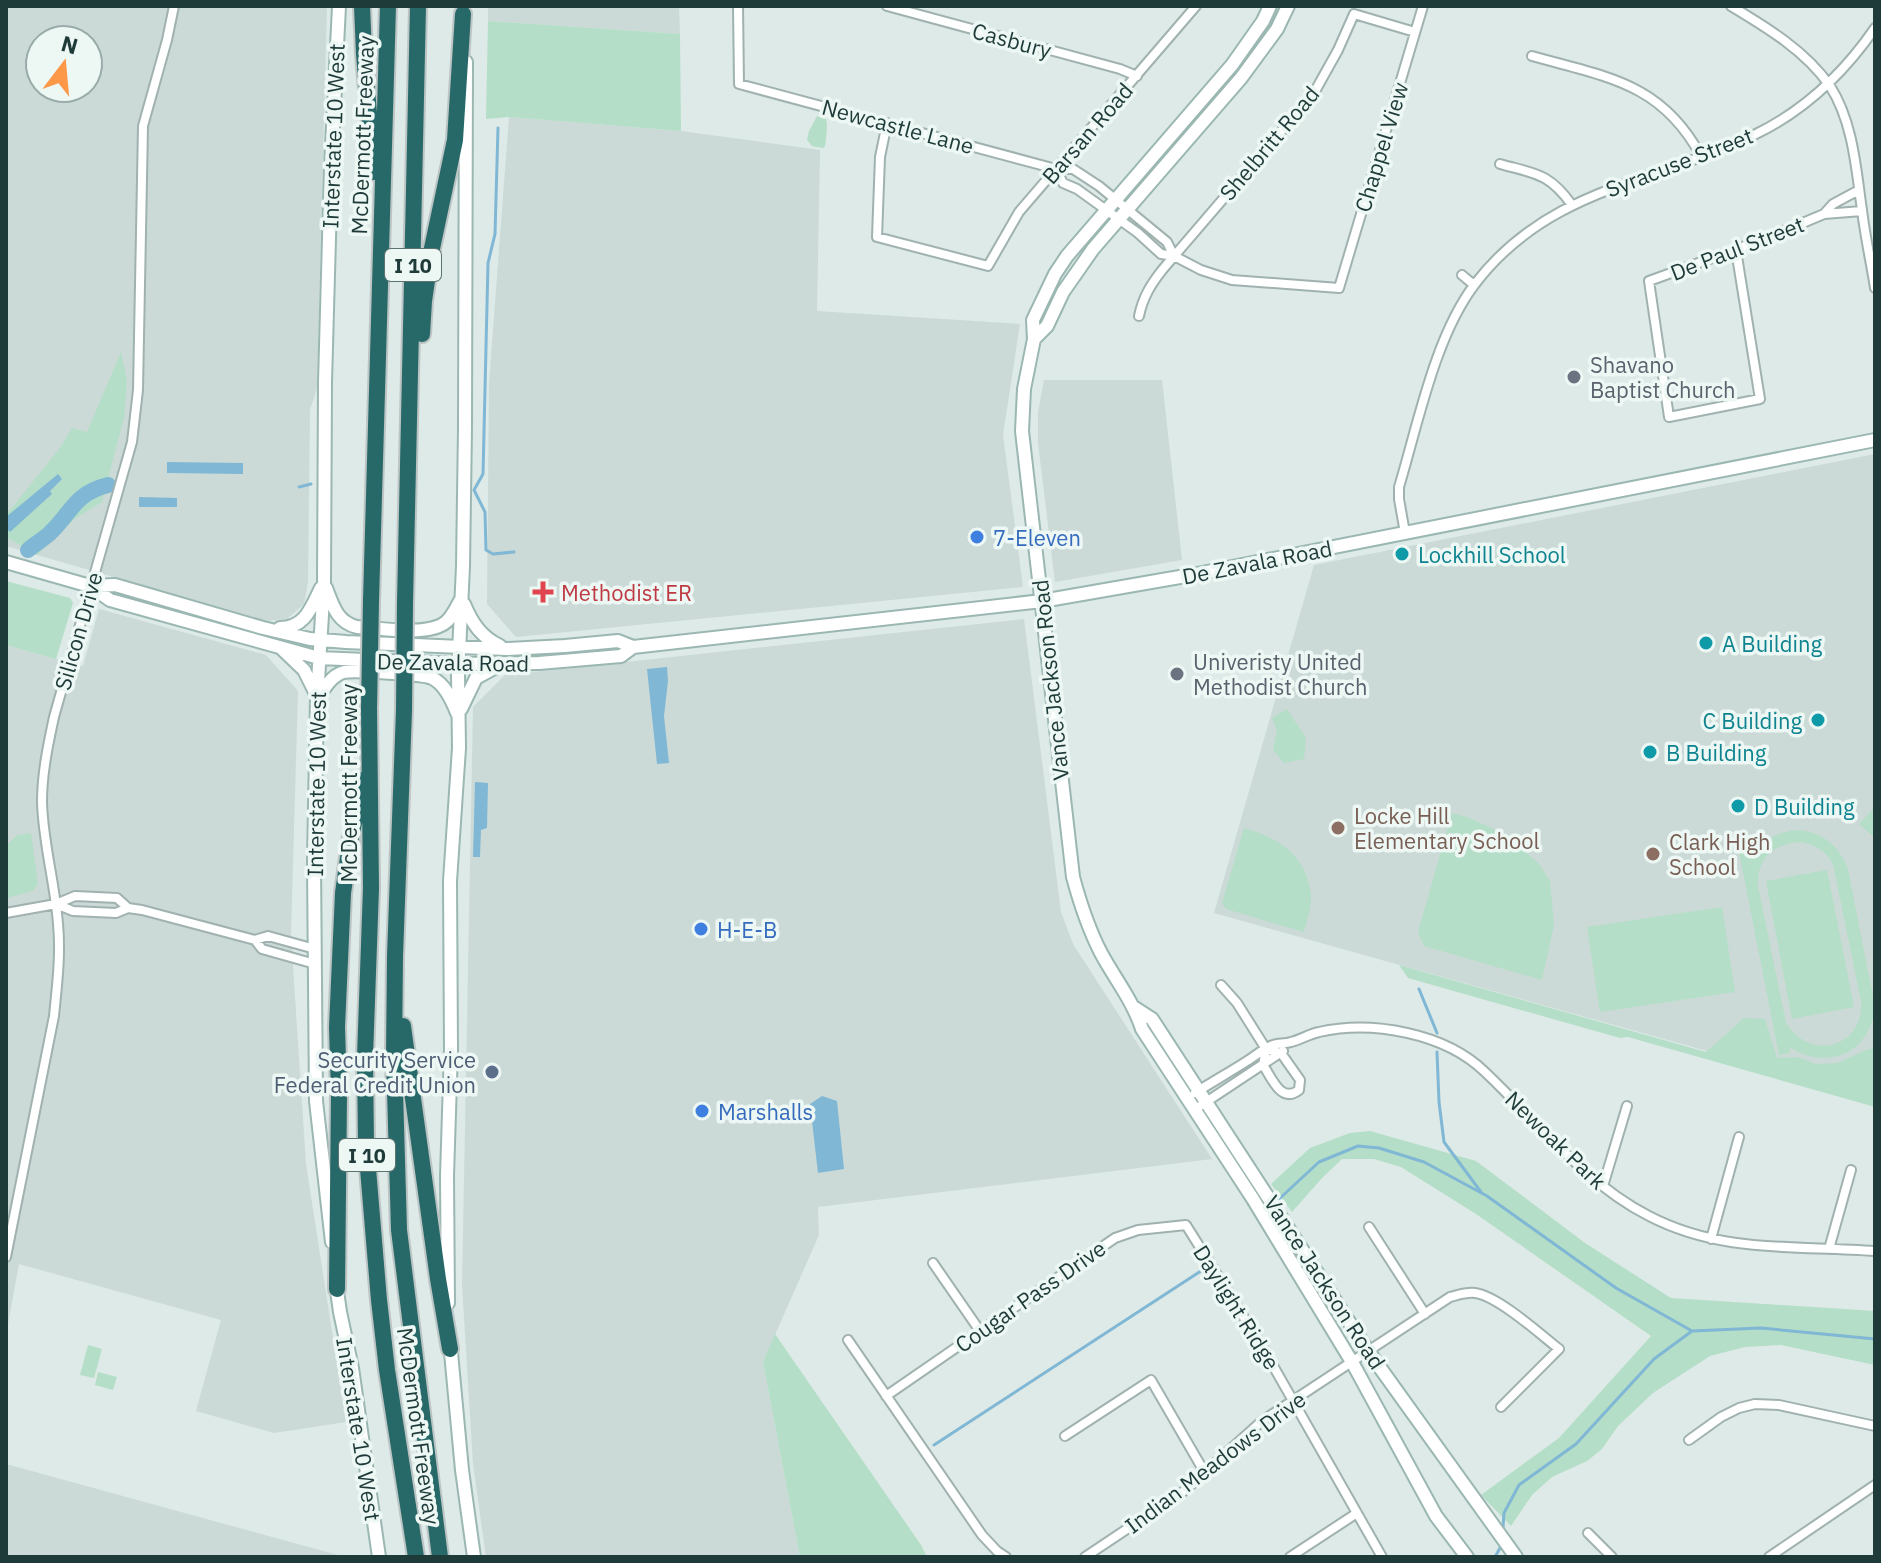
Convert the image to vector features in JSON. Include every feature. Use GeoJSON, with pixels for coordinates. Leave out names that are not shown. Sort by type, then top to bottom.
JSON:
{"type":"FeatureCollection","features":[{"type":"Feature","properties":{"kind":"highway"},"geometry":{"type":"LineString","coordinates":[[362,6],[374,169],[378,317]]}},
{"type":"Feature","properties":{"kind":"highway","name":"McDermott Freeway"},"geometry":{"type":"LineString","coordinates":[[388,6],[371,601],[371,888],[365,1057],[366,1145],[385,1356],[416,1557]]}},
{"type":"Feature","properties":{"kind":"highway","name":"McDermott Freeway"},"geometry":{"type":"LineString","coordinates":[[418,6],[394,1056],[399,1230],[440,1557]]}},
{"type":"Feature","properties":{"kind":"highway"},"geometry":{"type":"LineString","coordinates":[[407,523],[421,389],[424,301],[455,140],[463,10]]}},
{"type":"Feature","properties":{"kind":"highway"},"geometry":{"type":"LineString","coordinates":[[337,1289],[337,1027],[343,893],[369,751]]}},
{"type":"Feature","properties":{"kind":"highway"},"geometry":{"type":"LineString","coordinates":[[395,956],[406,1055],[450,1349]]}},
{"type":"Feature","properties":{"kind":"main road","name":"Interstate 10 West"},"geometry":{"type":"LineString","coordinates":[[339,6],[325,382],[324,582],[317,698],[316,1101],[340,1312],[352,1368],[379,1557]]}},
{"type":"Feature","properties":{"kind":"main road","name":"Vance Jackson Road"},"geometry":{"type":"LineString","coordinates":[[1270,6],[1232,65],[1082,237],[1055,274],[1033,320],[1034,339],[1024,389],[1022,431],[1073,877],[1094,939],[1135,1008],[1142,1029],[1253,1199],[1352,1362],[1436,1516],[1467,1557]]}},
{"type":"Feature","properties":{"kind":"main road","name":"Vance Jackson Road"},"geometry":{"type":"LineString","coordinates":[[1034,339],[1047,326],[1073,274],[1261,52],[1288,6]]}},
{"type":"Feature","properties":{"kind":"main road"},"geometry":{"type":"LineString","coordinates":[[463,10],[467,82],[465,428],[459,748],[450,881],[447,1278],[450,1349],[474,1557]]}},
{"type":"Feature","properties":{"kind":"main road","name":"De Zavala Road"},"geometry":{"type":"LineString","coordinates":[[6,562],[90,586],[115,585],[263,628],[321,640],[507,649],[618,641],[633,647],[1042,601],[1197,574],[1875,440]]}},
{"type":"Feature","properties":{"kind":"main road"},"geometry":{"type":"LineString","coordinates":[[324,582],[337,616],[346,624],[357,627],[426,630],[444,624],[461,598]]}},
{"type":"Feature","properties":{"kind":"main road"},"geometry":{"type":"LineString","coordinates":[[263,628],[289,628],[301,622],[309,613],[324,582]]}},
{"type":"Feature","properties":{"kind":"main road","name":"De Zavala Road"},"geometry":{"type":"LineString","coordinates":[[90,586],[110,600],[319,658],[501,664],[621,656],[633,647]]}},
{"type":"Feature","properties":{"kind":"main road"},"geometry":{"type":"LineString","coordinates":[[461,598],[483,636],[507,649]]}},
{"type":"Feature","properties":{"kind":"main road"},"geometry":{"type":"LineString","coordinates":[[279,647],[304,670],[317,698],[327,684],[345,672],[421,675],[433,678],[443,686],[458,716]]}},
{"type":"Feature","properties":{"kind":"main road"},"geometry":{"type":"LineString","coordinates":[[458,716],[476,678],[501,664]]}},
{"type":"Feature","properties":{"kind":"main road","name":"Vance Jackson Road"},"geometry":{"type":"LineString","coordinates":[[1135,1008],[1152,1019],[1368,1351],[1516,1557]]}},
{"type":"Feature","properties":{"kind":"street","name":"Silicon Drive"},"geometry":{"type":"LineString","coordinates":[[6,1257],[58,984],[56,904],[42,803],[44,774],[54,717],[132,442],[137,410],[143,126],[174,6]]}},
{"type":"Feature","properties":{"kind":"street","name":"Newcastle Lane"},"geometry":{"type":"LineString","coordinates":[[738,6],[739,84],[1056,169],[1073,169],[1116,198],[1167,242],[1174,256]]}},
{"type":"Feature","properties":{"kind":"street","name":"Casbury"},"geometry":{"type":"LineString","coordinates":[[887,6],[1137,76]]}},
{"type":"Feature","properties":{"kind":"street","name":"Barsan Road"},"geometry":{"type":"LineString","coordinates":[[887,123],[880,157],[877,237],[988,266],[1019,212],[1196,6]]}},
{"type":"Feature","properties":{"kind":"street","name":"Chappel View"},"geometry":{"type":"LineString","coordinates":[[1339,288],[1423,6]]}},
{"type":"Feature","properties":{"kind":"street"},"geometry":{"type":"LineString","coordinates":[[1731,6],[1797,51],[1828,84],[1837,99],[1851,139],[1875,288]]}},
{"type":"Feature","properties":{"kind":"street","name":"Shelbritt Road"},"geometry":{"type":"LineString","coordinates":[[1139,316],[1148,288],[1314,93],[1354,14],[1415,32]]}},
{"type":"Feature","properties":{"kind":"street","name":"Syracuse Street"},"geometry":{"type":"LineString","coordinates":[[1405,533],[1399,487],[1442,344],[1474,285],[1502,253],[1545,219],[1572,205],[1754,135],[1781,120],[1828,84],[1875,28]]}},
{"type":"Feature","properties":{"kind":"street"},"geometry":{"type":"LineString","coordinates":[[1532,56],[1614,80],[1652,97],[1673,115],[1701,156]]}},
{"type":"Feature","properties":{"kind":"street"},"geometry":{"type":"LineString","coordinates":[[1500,164],[1547,179],[1559,186],[1572,205]]}},
{"type":"Feature","properties":{"kind":"street","name":"Newcastle Lane"},"geometry":{"type":"LineString","coordinates":[[1056,169],[1063,183],[1106,210],[1161,254],[1174,256],[1201,270],[1232,280],[1339,288]]}},
{"type":"Feature","properties":{"kind":"street"},"geometry":{"type":"LineString","coordinates":[[1077,189],[1085,176]]}},
{"type":"Feature","properties":{"kind":"street","name":"De Paul Street"},"geometry":{"type":"LineString","coordinates":[[1824,214],[1833,204],[1859,190]]}},
{"type":"Feature","properties":{"kind":"street","name":"De Paul Street"},"geometry":{"type":"LineString","coordinates":[[1736,250],[1760,399],[1669,417],[1649,281],[1824,214],[1862,211]]}},
{"type":"Feature","properties":{"kind":"street"},"geometry":{"type":"LineString","coordinates":[[1148,242],[1156,233]]}},
{"type":"Feature","properties":{"kind":"street"},"geometry":{"type":"LineString","coordinates":[[1462,275],[1474,285]]}},
{"type":"Feature","properties":{"kind":"street"},"geometry":{"type":"LineString","coordinates":[[6,913],[56,904],[75,896],[117,898],[128,908]]}},
{"type":"Feature","properties":{"kind":"street"},"geometry":{"type":"LineString","coordinates":[[56,904],[73,911],[116,913],[128,908],[142,910],[255,940],[268,936],[315,949]]}},
{"type":"Feature","properties":{"kind":"street"},"geometry":{"type":"LineString","coordinates":[[255,940],[262,949],[315,964]]}},
{"type":"Feature","properties":{"kind":"street"},"geometry":{"type":"LineString","coordinates":[[1221,985],[1237,1003],[1266,1049],[1281,1053],[1300,1080],[1299,1090],[1295,1094],[1289,1096],[1281,1092],[1263,1065],[1266,1049]]}},
{"type":"Feature","properties":{"kind":"street","name":"Newoak Park"},"geometry":{"type":"LineString","coordinates":[[1202,1097],[1274,1044],[1292,1042],[1318,1032],[1355,1028],[1414,1034],[1449,1048],[1482,1068],[1571,1159],[1623,1201],[1650,1217],[1678,1229],[1740,1245],[1875,1251]]}},
{"type":"Feature","properties":{"kind":"street","name":"Newoak Park"},"geometry":{"type":"LineString","coordinates":[[1202,1097],[1263,1065],[1292,1042]]}},
{"type":"Feature","properties":{"kind":"street"},"geometry":{"type":"LineString","coordinates":[[1190,1105],[1202,1097]]}},
{"type":"Feature","properties":{"kind":"street"},"geometry":{"type":"LineString","coordinates":[[1603,1186],[1627,1106]]}},
{"type":"Feature","properties":{"kind":"street"},"geometry":{"type":"LineString","coordinates":[[1711,1239],[1739,1137]]}},
{"type":"Feature","properties":{"kind":"street"},"geometry":{"type":"LineString","coordinates":[[1829,1249],[1851,1170]]}},
{"type":"Feature","properties":{"kind":"street","name":"Cougar Pass Drive"},"geometry":{"type":"LineString","coordinates":[[886,1396],[1115,1238],[1138,1230],[1186,1225]]}},
{"type":"Feature","properties":{"kind":"street","name":"Daylight Ridge"},"geometry":{"type":"LineString","coordinates":[[1186,1225],[1263,1348],[1382,1557]]}},
{"type":"Feature","properties":{"kind":"street"},"geometry":{"type":"LineString","coordinates":[[1369,1227],[1425,1314]]}},
{"type":"Feature","properties":{"kind":"street"},"geometry":{"type":"LineString","coordinates":[[933,1263],[980,1331]]}},
{"type":"Feature","properties":{"kind":"street","name":"Indian Meadows Drive"},"geometry":{"type":"LineString","coordinates":[[1085,1557],[1171,1500],[1262,1421],[1450,1297],[1476,1293],[1493,1299],[1559,1349],[1501,1407]]}},
{"type":"Feature","properties":{"kind":"street"},"geometry":{"type":"LineString","coordinates":[[848,1340],[982,1535],[1006,1557]]}},
{"type":"Feature","properties":{"kind":"street"},"geometry":{"type":"LineString","coordinates":[[1065,1436],[1151,1380],[1205,1473]]}},
{"type":"Feature","properties":{"kind":"street"},"geometry":{"type":"LineString","coordinates":[[1689,1440],[1721,1417],[1755,1404],[1779,1405],[1875,1426]]}},
{"type":"Feature","properties":{"kind":"street"},"geometry":{"type":"LineString","coordinates":[[1769,1557],[1875,1485]]}},
{"type":"Feature","properties":{"kind":"street"},"geometry":{"type":"LineString","coordinates":[[1290,1557],[1357,1513]]}},
{"type":"Feature","properties":{"kind":"street"},"geometry":{"type":"LineString","coordinates":[[1588,1533],[1612,1557]]}},
{"type":"Feature","properties":{"kind":"shaded area"},"geometry":{"type":"Polygon","coordinates":[[[6,6],[327,6],[317,388],[310,410],[308,582],[304,604],[287,619],[266,621],[6,546],[6,6]]]}},
{"type":"Feature","properties":{"kind":"shaded area"},"geometry":{"type":"Polygon","coordinates":[[[488,6],[679,6],[680,34],[488,21],[488,6]]]}},
{"type":"Feature","properties":{"kind":"shaded area"},"geometry":{"type":"Polygon","coordinates":[[[509,117],[681,131],[820,150],[817,311],[1020,324],[1003,435],[1023,587],[516,637],[487,604],[489,383],[509,117]]]}},
{"type":"Feature","properties":{"kind":"shaded area"},"geometry":{"type":"Polygon","coordinates":[[[1044,380],[1162,380],[1182,560],[1055,582],[1038,443],[1038,412],[1044,380]]]}},
{"type":"Feature","properties":{"kind":"shaded area","name":"Clark High School"},"geometry":{"type":"Polygon","coordinates":[[[1875,454],[1875,1098],[1214,913],[1314,565],[1875,454]]]}},
{"type":"Feature","properties":{"kind":"shaded area"},"geometry":{"type":"Polygon","coordinates":[[[99,609],[266,655],[298,691],[291,932],[294,982],[306,1164],[346,1422],[274,1433],[196,1411],[221,1320],[19,1264],[6,1335],[6,645],[83,666],[99,609]]]}},
{"type":"Feature","properties":{"kind":"shaded area"},"geometry":{"type":"Polygon","coordinates":[[[1024,619],[1061,912],[1073,944],[1212,1159],[818,1207],[819,1235],[763,1362],[800,1557],[486,1557],[473,1464],[462,1285],[473,707],[505,675],[1024,619]]]}},
{"type":"Feature","properties":{"kind":"shaded area"},"geometry":{"type":"Polygon","coordinates":[[[6,1464],[181,1512],[345,1557],[6,1557],[6,1464]]]}},
{"type":"Feature","properties":{"kind":"green space"},"geometry":{"type":"Polygon","coordinates":[[[488,21],[680,34],[681,131],[509,117],[486,119],[488,21]]]}},
{"type":"Feature","properties":{"kind":"green space"},"geometry":{"type":"Polygon","coordinates":[[[817,116],[827,121],[823,148],[812,146],[807,140],[817,116]]]}},
{"type":"Feature","properties":{"kind":"green space"},"geometry":{"type":"Polygon","coordinates":[[[121,352],[127,380],[124,417],[102,502],[76,518],[37,555],[6,537],[6,515],[60,448],[72,428],[87,432],[121,352]]]}},
{"type":"Feature","properties":{"kind":"green space"},"geometry":{"type":"Polygon","coordinates":[[[6,581],[70,598],[73,603],[56,659],[6,645],[6,581]]]}},
{"type":"Feature","properties":{"kind":"green space"},"geometry":{"type":"Polygon","coordinates":[[[1287,709],[1306,738],[1304,759],[1284,763],[1273,750],[1277,730],[1272,718],[1287,709]]]}},
{"type":"Feature","properties":{"kind":"green space"},"geometry":{"type":"Polygon","coordinates":[[[1875,807],[1875,838],[1859,824],[1875,807]]]}},
{"type":"Feature","properties":{"kind":"green space"},"geometry":{"type":"Polygon","coordinates":[[[1452,813],[1505,834],[1539,864],[1550,881],[1554,925],[1542,980],[1424,946],[1418,932],[1452,813]]]}},
{"type":"Feature","properties":{"kind":"green space"},"geometry":{"type":"Polygon","coordinates":[[[1244,828],[1279,843],[1289,850],[1303,869],[1311,894],[1304,932],[1226,909],[1222,903],[1244,828]]]}},
{"type":"Feature","properties":{"kind":"green space"},"geometry":{"type":"Polygon","coordinates":[[[1792,831],[1808,832],[1830,842],[1848,869],[1874,1011],[1861,1042],[1837,1056],[1812,1057],[1790,1047],[1790,1053],[1779,1055],[1739,852],[1750,849],[1753,856],[1767,841],[1792,831]],[[1801,842],[1783,845],[1769,854],[1760,867],[1758,886],[1786,1023],[1808,1043],[1821,1046],[1845,1039],[1854,1030],[1860,1017],[1861,1001],[1833,864],[1824,852],[1801,842]]]}},
{"type":"Feature","properties":{"kind":"green space"},"geometry":{"type":"Polygon","coordinates":[[[31,833],[38,884],[33,891],[6,898],[6,846],[17,835],[31,833]]]}},
{"type":"Feature","properties":{"kind":"green space"},"geometry":{"type":"Polygon","coordinates":[[[1827,870],[1854,1007],[1792,1019],[1766,881],[1827,870]]]}},
{"type":"Feature","properties":{"kind":"green space"},"geometry":{"type":"Polygon","coordinates":[[[1722,907],[1735,992],[1600,1012],[1587,927],[1722,907]]]}},
{"type":"Feature","properties":{"kind":"green space"},"geometry":{"type":"Polygon","coordinates":[[[1399,965],[1706,1052],[1744,1018],[1765,1019],[1777,1058],[1797,1057],[1816,1064],[1838,1063],[1875,1048],[1875,1107],[1408,978],[1399,965]]]}},
{"type":"Feature","properties":{"kind":"green space"},"geometry":{"type":"Polygon","coordinates":[[[1370,1131],[1476,1161],[1585,1243],[1671,1298],[1875,1311],[1875,1365],[1781,1345],[1745,1347],[1710,1356],[1653,1393],[1618,1426],[1602,1449],[1587,1461],[1552,1477],[1532,1495],[1511,1526],[1481,1495],[1559,1438],[1651,1336],[1476,1214],[1401,1167],[1374,1159],[1342,1159],[1292,1212],[1271,1184],[1310,1148],[1350,1133],[1370,1131]]]}},
{"type":"Feature","properties":{"kind":"green space"},"geometry":{"type":"Polygon","coordinates":[[[775,1334],[927,1557],[800,1557],[763,1362],[775,1334]]]}},
{"type":"Feature","properties":{"kind":"green space"},"geometry":{"type":"Polygon","coordinates":[[[88,1345],[102,1349],[94,1378],[80,1375],[88,1345]]]}},
{"type":"Feature","properties":{"kind":"green space"},"geometry":{"type":"Polygon","coordinates":[[[98,1372],[117,1377],[113,1390],[95,1385],[98,1372]]]}},
{"type":"Feature","properties":{"kind":"water"},"geometry":{"type":"Polygon","coordinates":[[[167,462],[243,463],[243,474],[167,473],[167,462]]]}},
{"type":"Feature","properties":{"kind":"water"},"geometry":{"type":"Polygon","coordinates":[[[58,474],[62,479],[50,491],[52,494],[10,532],[6,528],[6,517],[58,474]]]}},
{"type":"Feature","properties":{"kind":"water"},"geometry":{"type":"Polygon","coordinates":[[[139,497],[177,498],[177,507],[139,507],[139,497]]]}},
{"type":"Feature","properties":{"kind":"water"},"geometry":{"type":"Polygon","coordinates":[[[667,667],[664,716],[669,763],[657,764],[647,669],[667,667]]]}},
{"type":"Feature","properties":{"kind":"water"},"geometry":{"type":"Polygon","coordinates":[[[475,782],[488,783],[487,828],[481,830],[480,857],[473,857],[475,782]]]}},
{"type":"Feature","properties":{"kind":"water"},"geometry":{"type":"Polygon","coordinates":[[[822,1096],[837,1101],[844,1169],[818,1173],[810,1104],[822,1096]]]}},
{"type":"Feature","properties":{"kind":"waterway"},"geometry":{"type":"LineString","coordinates":[[498,128],[495,234],[488,263],[483,474],[474,490],[485,512],[486,550],[493,554],[514,552]]}},
{"type":"Feature","properties":{"kind":"waterway"},"geometry":{"type":"LineString","coordinates":[[299,487],[311,484]]}},
{"type":"Feature","properties":{"kind":"waterway"},"geometry":{"type":"LineString","coordinates":[[28,550],[49,534],[80,499],[108,485]]}},
{"type":"Feature","properties":{"kind":"waterway"},"geometry":{"type":"LineString","coordinates":[[1419,989],[1437,1033]]}},
{"type":"Feature","properties":{"kind":"waterway"},"geometry":{"type":"LineString","coordinates":[[1437,1052],[1444,1142],[1481,1192]]}},
{"type":"Feature","properties":{"kind":"waterway"},"geometry":{"type":"LineString","coordinates":[[1278,1200],[1319,1162],[1358,1146],[1379,1148],[1424,1162],[1487,1196],[1616,1288],[1692,1331]]}},
{"type":"Feature","properties":{"kind":"waterway"},"geometry":{"type":"LineString","coordinates":[[934,1445],[1204,1269]]}},
{"type":"Feature","properties":{"kind":"waterway"},"geometry":{"type":"LineString","coordinates":[[1503,1528],[1504,1513],[1519,1485],[1576,1444],[1654,1359],[1692,1331],[1761,1328],[1875,1339]]}},
{"type":"Feature","properties":{"kind":"waterway"},"geometry":{"type":"LineString","coordinates":[[1495,1557],[1500,1548]]}},
{"type":"Feature","properties":{"kind":"place","name":"Shavano Baptist Church"},"geometry":{"type":"Point","coordinates":[1574,377]}},
{"type":"Feature","properties":{"kind":"place","name":"7-Eleven"},"geometry":{"type":"Point","coordinates":[977,537]}},
{"type":"Feature","properties":{"kind":"place","name":"Lockhill School"},"geometry":{"type":"Point","coordinates":[1402,554]}},
{"type":"Feature","properties":{"kind":"place","name":"Methodist ER"},"geometry":{"type":"Point","coordinates":[543,592]}},
{"type":"Feature","properties":{"kind":"place","name":"A Building"},"geometry":{"type":"Point","coordinates":[1706,643]}},
{"type":"Feature","properties":{"kind":"place","name":"Univeristy United Methodist Church"},"geometry":{"type":"Point","coordinates":[1177,674]}},
{"type":"Feature","properties":{"kind":"place","name":"C Building"},"geometry":{"type":"Point","coordinates":[1818,720]}},
{"type":"Feature","properties":{"kind":"place","name":"B Building"},"geometry":{"type":"Point","coordinates":[1650,752]}},
{"type":"Feature","properties":{"kind":"place","name":"D Building"},"geometry":{"type":"Point","coordinates":[1738,806]}},
{"type":"Feature","properties":{"kind":"place","name":"Locke Hill Elementary School"},"geometry":{"type":"Point","coordinates":[1338,828]}},
{"type":"Feature","properties":{"kind":"place","name":"Clark High School"},"geometry":{"type":"Point","coordinates":[1653,854]}},
{"type":"Feature","properties":{"kind":"place","name":"H-E-B"},"geometry":{"type":"Point","coordinates":[701,929]}},
{"type":"Feature","properties":{"kind":"place","name":"Security Service Federal Credit Union"},"geometry":{"type":"Point","coordinates":[492,1072]}},
{"type":"Feature","properties":{"kind":"place","name":"Marshalls"},"geometry":{"type":"Point","coordinates":[702,1111]}}]}
